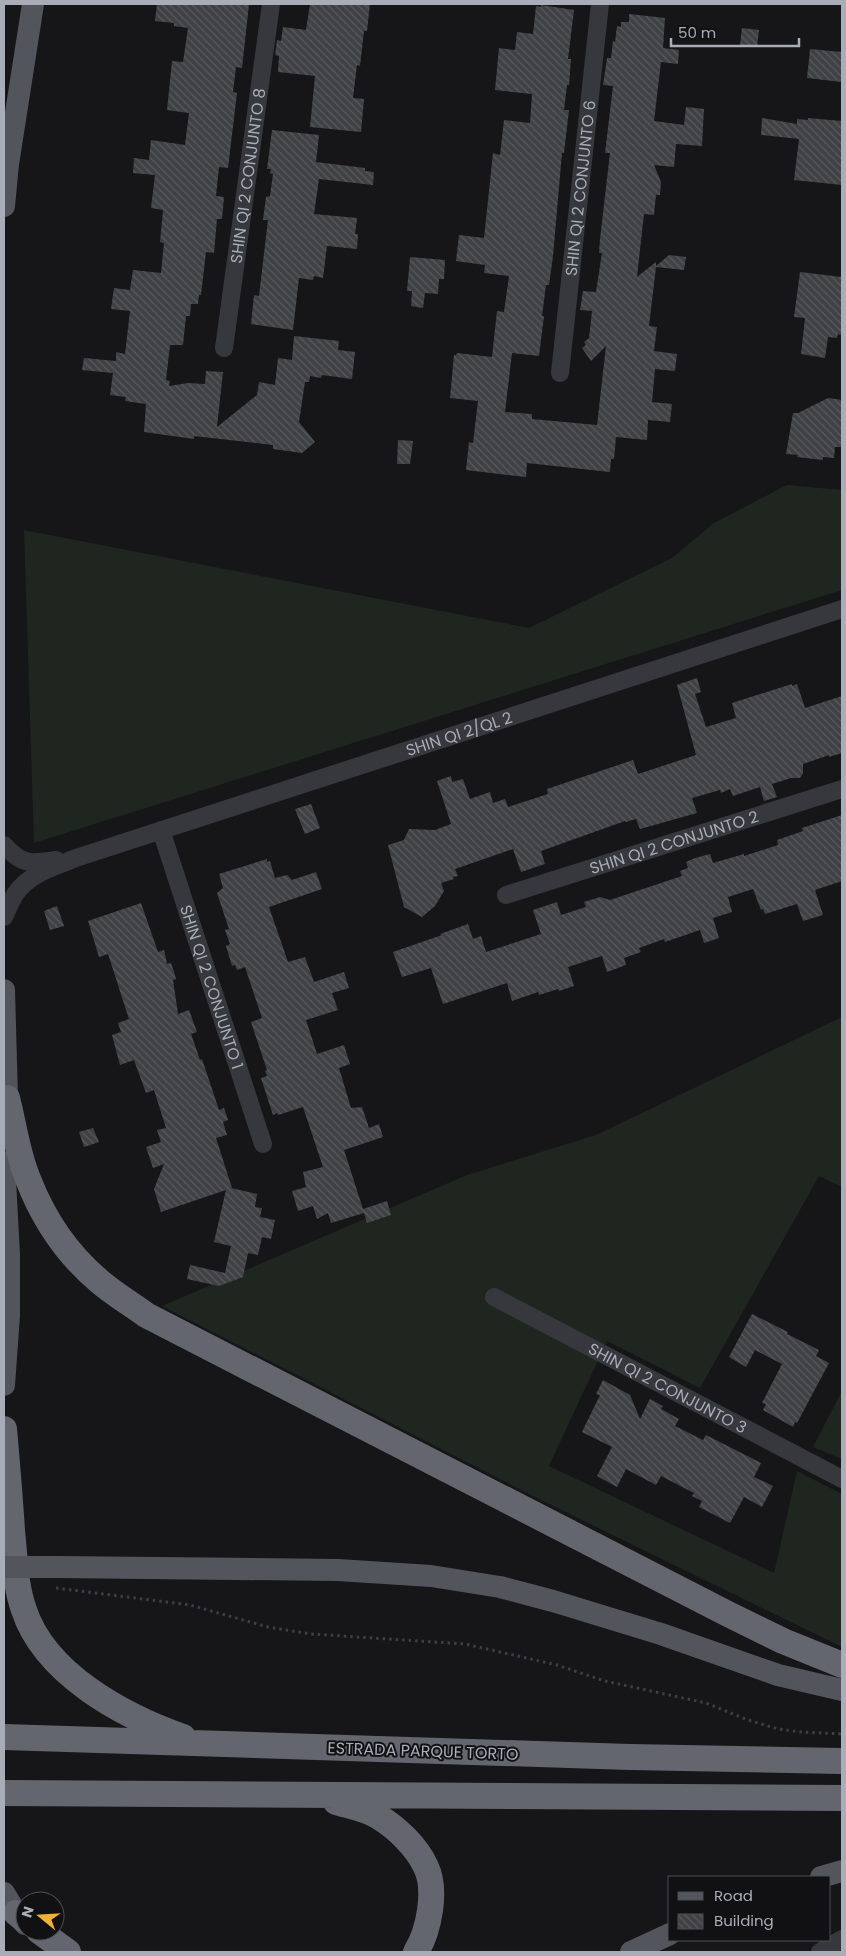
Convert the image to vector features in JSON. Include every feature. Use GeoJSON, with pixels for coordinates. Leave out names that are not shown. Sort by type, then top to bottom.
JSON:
{"type":"FeatureCollection","features":[{"type":"Feature","properties":{"kind":"highway"},"geometry":{"type":"LineString","coordinates":[[6,1098],[23,1165],[46,1217],[66,1248],[100,1282],[146,1314],[728,1614],[782,1641],[842,1665]]}},
{"type":"Feature","properties":{"kind":"highway"},"geometry":{"type":"LineString","coordinates":[[4,1429],[16,1580],[24,1611],[38,1637],[58,1664],[80,1684],[153,1726],[205,1744]]}},
{"type":"Feature","properties":{"kind":"highway","name":"ESTRADA PARQUE TORTO"},"geometry":{"type":"LineString","coordinates":[[4,1737],[842,1761]]}},
{"type":"Feature","properties":{"kind":"highway"},"geometry":{"type":"LineString","coordinates":[[4,1793],[842,1798]]}},
{"type":"Feature","properties":{"kind":"highway"},"geometry":{"type":"LineString","coordinates":[[313,1794],[378,1816],[414,1847],[427,1868],[431,1894],[428,1923],[416,1952]]}},
{"type":"Feature","properties":{"kind":"highway"},"geometry":{"type":"LineString","coordinates":[[815,1798],[842,1810]]}},
{"type":"Feature","properties":{"kind":"highway"},"geometry":{"type":"LineString","coordinates":[[53,1941],[68,1952]]}},
{"type":"Feature","properties":{"kind":"main road"},"geometry":{"type":"LineString","coordinates":[[4,206],[33,4]]}},
{"type":"Feature","properties":{"kind":"main road"},"geometry":{"type":"LineString","coordinates":[[4,990],[6,1098],[4,1127]]}},
{"type":"Feature","properties":{"kind":"main road"},"geometry":{"type":"LineString","coordinates":[[4,1162],[9,1255],[9,1315],[4,1385]]}},
{"type":"Feature","properties":{"kind":"main road"},"geometry":{"type":"LineString","coordinates":[[4,1567],[338,1570],[431,1576],[500,1587],[553,1601],[661,1634],[778,1675],[842,1690]]}},
{"type":"Feature","properties":{"kind":"main road"},"geometry":{"type":"LineString","coordinates":[[824,1876],[842,1871]]}},
{"type":"Feature","properties":{"kind":"main road"},"geometry":{"type":"LineString","coordinates":[[631,1952],[668,1935]]}},
{"type":"Feature","properties":{"kind":"main road"},"geometry":{"type":"LineString","coordinates":[[40,1941],[49,1952]]}},
{"type":"Feature","properties":{"kind":"street","name":"SHIN QI 2 CONJUNTO 8"},"geometry":{"type":"LineString","coordinates":[[224,348],[271,4]]}},
{"type":"Feature","properties":{"kind":"street","name":"SHIN QI 2 CONJUNTO 6"},"geometry":{"type":"LineString","coordinates":[[560,373],[600,4]]}},
{"type":"Feature","properties":{"kind":"street"},"geometry":{"type":"LineString","coordinates":[[4,112],[24,59]]}},
{"type":"Feature","properties":{"kind":"street","name":"SHIN QI 2/QL 2"},"geometry":{"type":"LineString","coordinates":[[4,917],[16,893],[26,882],[37,874],[76,858],[842,609]]}},
{"type":"Feature","properties":{"kind":"street","name":"SHIN QI 2 CONJUNTO 2"},"geometry":{"type":"LineString","coordinates":[[506,895],[842,789]]}},
{"type":"Feature","properties":{"kind":"street","name":"SHIN QI 2 CONJUNTO 1"},"geometry":{"type":"LineString","coordinates":[[162,830],[263,1144]]}},
{"type":"Feature","properties":{"kind":"street","name":"SHIN QI 2/QL 2"},"geometry":{"type":"LineString","coordinates":[[4,845],[14,856],[24,862],[34,863],[76,858]]}},
{"type":"Feature","properties":{"kind":"street","name":"SHIN QI 2 CONJUNTO 3"},"geometry":{"type":"LineString","coordinates":[[494,1297],[842,1479]]}},
{"type":"Feature","properties":{"kind":"street"},"geometry":{"type":"LineString","coordinates":[[820,1952],[842,1939]]}},
{"type":"Feature","properties":{"kind":"path"},"geometry":{"type":"LineString","coordinates":[[48,1588],[82,1590],[190,1605],[268,1627],[311,1634],[465,1644],[557,1665],[605,1681],[706,1703],[748,1720],[778,1729],[842,1734]]}},
{"type":"Feature","properties":{"kind":"shaded area"},"geometry":{"type":"Polygon","coordinates":[[[787,485],[842,490],[842,590],[34,843],[24,530],[529,628],[672,558],[714,523],[787,485]]]}},
{"type":"Feature","properties":{"kind":"shaded area"},"geometry":{"type":"Polygon","coordinates":[[[842,1017],[842,1187],[819,1176],[700,1388],[607,1341],[549,1466],[774,1573],[797,1471],[842,1494],[842,1647],[535,1497],[162,1306],[467,1175],[596,1135],[842,1017]]]}},
{"type":"Feature","properties":{"kind":"shaded area"},"geometry":{"type":"Polygon","coordinates":[[[842,1391],[842,1459],[813,1447],[842,1391]]]}},
{"type":"Feature","properties":{"kind":"building"},"geometry":{"type":"Polygon","coordinates":[[[157,4],[249,4],[242,68],[236,67],[233,92],[237,93],[228,168],[219,167],[216,196],[224,197],[222,219],[217,219],[214,253],[206,252],[201,295],[199,295],[198,304],[191,304],[190,316],[186,316],[183,345],[170,345],[166,380],[170,381],[169,386],[188,383],[205,384],[206,371],[223,372],[217,427],[257,395],[259,382],[275,385],[278,358],[292,360],[294,336],[339,341],[338,350],[355,352],[352,379],[322,375],[321,378],[310,376],[309,382],[305,382],[299,422],[315,442],[302,453],[273,449],[273,445],[194,436],[194,439],[144,432],[146,404],[125,401],[126,397],[110,395],[113,373],[82,370],[84,358],[116,361],[116,352],[125,354],[130,311],[111,309],[114,288],[130,290],[133,270],[161,273],[164,243],[160,242],[163,210],[151,208],[155,175],[133,173],[134,158],[149,160],[151,140],[185,145],[189,113],[167,110],[172,61],[183,62],[188,28],[174,26],[174,23],[155,21],[157,4]]]}},
{"type":"Feature","properties":{"kind":"building"},"geometry":{"type":"Polygon","coordinates":[[[310,4],[370,4],[367,31],[364,31],[360,66],[357,65],[353,98],[364,99],[361,132],[310,127],[315,76],[278,72],[279,56],[275,55],[277,40],[281,41],[283,27],[306,30],[310,4]]]}},
{"type":"Feature","properties":{"kind":"building"},"geometry":{"type":"Polygon","coordinates":[[[541,5],[574,10],[568,59],[571,59],[569,85],[567,85],[564,110],[569,110],[564,153],[562,153],[553,256],[549,285],[546,285],[542,316],[544,316],[539,356],[512,353],[505,412],[532,414],[532,419],[597,425],[606,346],[591,361],[582,348],[586,345],[584,342],[589,338],[592,311],[580,310],[583,291],[596,292],[602,253],[599,253],[600,239],[610,153],[605,153],[613,86],[603,85],[607,58],[611,58],[617,26],[621,27],[621,22],[629,22],[629,14],[665,18],[663,48],[679,50],[678,64],[661,62],[654,121],[684,125],[686,107],[704,109],[702,146],[676,144],[674,167],[654,165],[661,182],[660,195],[656,195],[654,215],[644,214],[637,277],[656,262],[656,266],[669,255],[686,257],[684,270],[656,267],[649,326],[657,327],[654,351],[677,354],[675,371],[655,369],[652,402],[672,404],[670,422],[648,420],[647,440],[616,437],[614,459],[611,459],[610,472],[527,463],[526,477],[466,470],[469,442],[473,443],[478,401],[450,398],[454,355],[457,353],[492,357],[497,311],[504,312],[509,276],[484,273],[485,265],[456,261],[459,235],[484,238],[493,153],[500,155],[504,120],[530,123],[532,94],[495,90],[499,48],[515,50],[517,32],[533,34],[536,6],[541,7],[541,5]]]}},
{"type":"Feature","properties":{"kind":"building"},"geometry":{"type":"Polygon","coordinates":[[[742,28],[759,30],[757,47],[740,45],[742,28]]]}},
{"type":"Feature","properties":{"kind":"building"},"geometry":{"type":"Polygon","coordinates":[[[810,49],[842,52],[842,82],[807,78],[810,49]]]}},
{"type":"Feature","properties":{"kind":"building"},"geometry":{"type":"Polygon","coordinates":[[[762,118],[797,124],[797,119],[808,120],[808,118],[842,121],[842,185],[794,180],[799,139],[761,135],[762,118]]]}},
{"type":"Feature","properties":{"kind":"building"},"geometry":{"type":"Polygon","coordinates":[[[272,130],[319,135],[316,162],[365,168],[365,171],[374,172],[373,185],[319,179],[314,214],[357,218],[355,234],[358,234],[357,249],[327,246],[323,278],[314,276],[313,280],[299,278],[293,330],[251,324],[254,295],[259,296],[268,220],[263,220],[266,197],[270,196],[273,174],[270,173],[271,169],[267,169],[272,130]]]}},
{"type":"Feature","properties":{"kind":"building"},"geometry":{"type":"Polygon","coordinates":[[[410,257],[445,260],[444,279],[439,279],[438,294],[425,293],[423,308],[411,306],[412,291],[407,291],[410,257]]]}},
{"type":"Feature","properties":{"kind":"building"},"geometry":{"type":"Polygon","coordinates":[[[800,272],[842,277],[842,335],[838,334],[837,338],[828,337],[825,358],[801,354],[805,318],[794,317],[800,272]]]}},
{"type":"Feature","properties":{"kind":"building"},"geometry":{"type":"Polygon","coordinates":[[[828,398],[842,400],[842,447],[835,447],[834,458],[823,457],[823,460],[786,454],[793,413],[798,413],[828,398]]]}},
{"type":"Feature","properties":{"kind":"building"},"geometry":{"type":"Polygon","coordinates":[[[398,440],[413,441],[410,464],[397,464],[398,440]]]}},
{"type":"Feature","properties":{"kind":"building"},"geometry":{"type":"Polygon","coordinates":[[[697,678],[701,692],[695,694],[706,727],[736,718],[732,703],[792,684],[792,686],[797,684],[805,708],[842,696],[842,753],[829,757],[829,755],[803,764],[803,773],[800,778],[791,778],[772,784],[777,797],[764,801],[760,787],[733,796],[730,789],[721,793],[720,790],[692,798],[697,813],[640,829],[636,819],[625,821],[541,851],[545,864],[521,872],[513,849],[455,869],[458,876],[441,883],[444,891],[435,906],[422,917],[404,907],[388,845],[404,840],[409,829],[435,830],[451,824],[437,781],[451,776],[452,782],[463,779],[470,799],[490,792],[493,803],[505,799],[508,807],[548,794],[547,789],[633,760],[638,774],[696,755],[677,685],[697,678]]]}},
{"type":"Feature","properties":{"kind":"building"},"geometry":{"type":"Polygon","coordinates":[[[311,804],[320,828],[305,834],[295,809],[311,804]]]}},
{"type":"Feature","properties":{"kind":"building"},"geometry":{"type":"Polygon","coordinates":[[[842,815],[842,881],[815,890],[823,915],[803,921],[797,904],[765,914],[763,909],[761,910],[753,889],[728,897],[732,912],[713,918],[719,938],[704,943],[700,930],[665,942],[664,939],[639,948],[641,952],[624,958],[626,965],[607,972],[602,956],[568,967],[574,986],[539,995],[538,992],[512,1001],[507,983],[443,1004],[431,968],[402,977],[393,952],[468,924],[473,939],[481,936],[486,952],[541,934],[533,910],[557,902],[561,915],[586,907],[584,902],[600,897],[610,900],[682,876],[680,871],[688,868],[686,862],[695,858],[710,854],[713,863],[744,854],[744,856],[778,845],[777,840],[803,831],[802,828],[842,815]]]}},
{"type":"Feature","properties":{"kind":"building"},"geometry":{"type":"Polygon","coordinates":[[[267,859],[267,862],[270,861],[275,878],[287,875],[292,880],[316,872],[322,889],[269,907],[288,962],[305,957],[314,982],[344,972],[349,988],[332,993],[338,1010],[306,1020],[317,1054],[344,1045],[350,1064],[339,1068],[351,1108],[362,1107],[369,1128],[379,1124],[383,1137],[344,1150],[363,1209],[387,1201],[391,1215],[367,1223],[364,1213],[331,1223],[328,1213],[317,1219],[313,1206],[298,1211],[292,1191],[306,1187],[303,1172],[323,1167],[303,1107],[273,1115],[261,1078],[267,1076],[265,1071],[267,1070],[251,1022],[262,1018],[245,967],[237,970],[235,965],[232,966],[226,946],[230,944],[225,930],[229,929],[217,893],[223,888],[219,874],[267,859]]]}},
{"type":"Feature","properties":{"kind":"building"},"geometry":{"type":"Polygon","coordinates":[[[141,903],[158,952],[164,950],[167,964],[171,963],[176,979],[173,980],[178,1014],[189,1010],[197,1032],[191,1034],[200,1060],[202,1059],[219,1110],[224,1108],[228,1120],[223,1122],[227,1135],[216,1138],[231,1188],[257,1194],[255,1207],[262,1208],[260,1217],[275,1220],[271,1239],[262,1237],[258,1255],[248,1253],[243,1277],[219,1286],[187,1279],[190,1265],[225,1273],[231,1246],[214,1242],[226,1190],[161,1212],[154,1189],[164,1164],[153,1168],[146,1147],[161,1142],[157,1130],[166,1128],[154,1090],[146,1093],[134,1060],[120,1065],[112,1035],[121,1032],[118,1023],[129,1019],[108,954],[99,957],[88,921],[141,903]]]}},
{"type":"Feature","properties":{"kind":"building"},"geometry":{"type":"Polygon","coordinates":[[[57,906],[64,926],[50,930],[44,911],[57,906]]]}},
{"type":"Feature","properties":{"kind":"building"},"geometry":{"type":"Polygon","coordinates":[[[93,1128],[99,1142],[84,1147],[79,1132],[93,1128]]]}},
{"type":"Feature","properties":{"kind":"building"},"geometry":{"type":"Polygon","coordinates":[[[752,1314],[819,1350],[816,1356],[829,1363],[797,1423],[795,1422],[793,1427],[763,1410],[766,1404],[762,1403],[782,1364],[755,1350],[746,1367],[729,1357],[752,1314]]]}},
{"type":"Feature","properties":{"kind":"building"},"geometry":{"type":"Polygon","coordinates":[[[603,1380],[630,1395],[640,1419],[650,1399],[663,1406],[661,1409],[679,1419],[675,1426],[703,1440],[706,1435],[761,1463],[754,1477],[773,1486],[762,1507],[744,1497],[730,1523],[699,1507],[702,1501],[692,1496],[694,1493],[661,1476],[656,1485],[626,1469],[617,1487],[597,1476],[612,1447],[582,1432],[600,1395],[596,1394],[603,1380]]]}}]}
